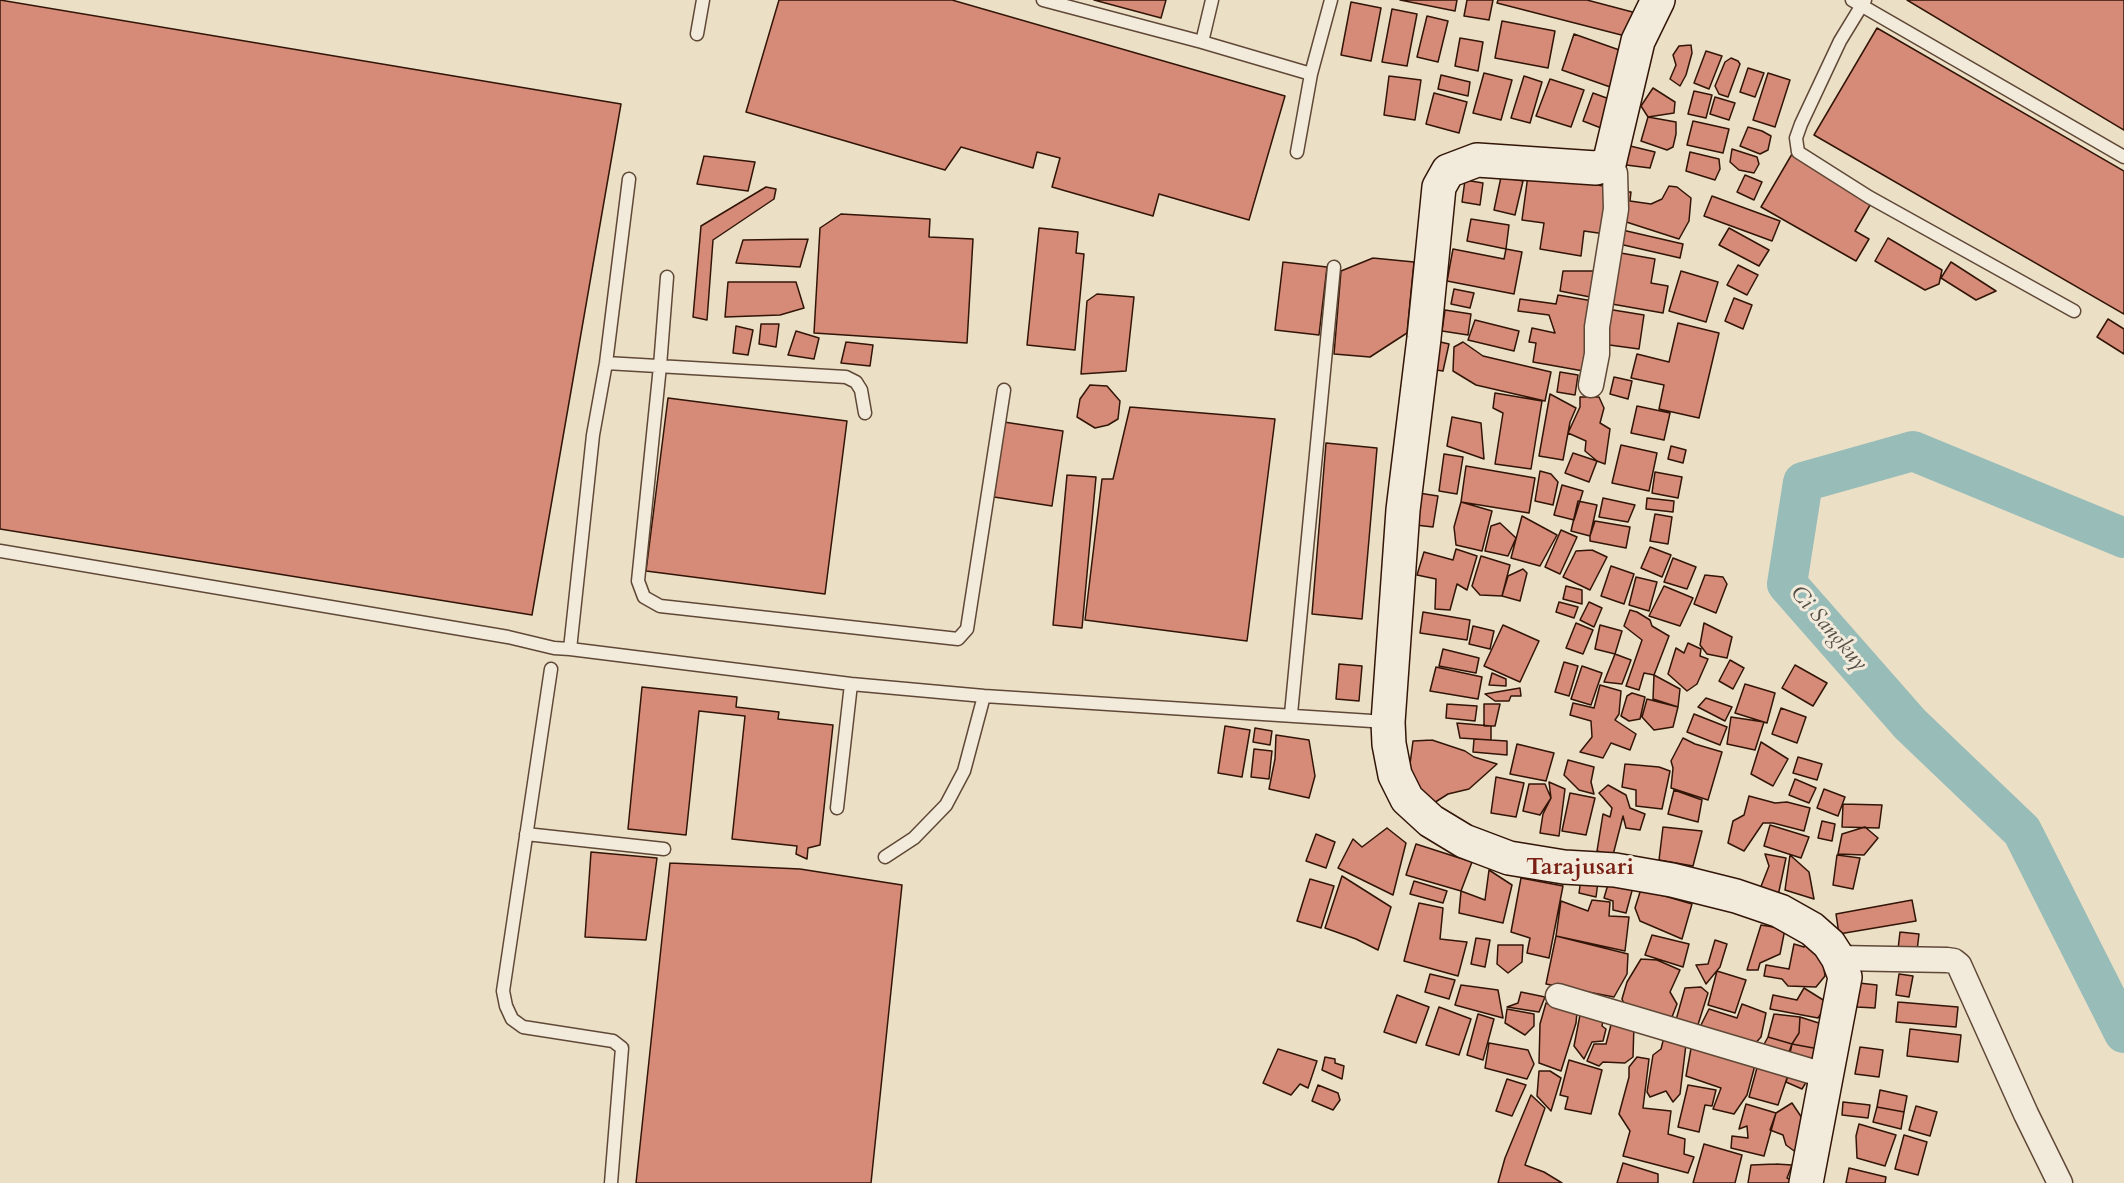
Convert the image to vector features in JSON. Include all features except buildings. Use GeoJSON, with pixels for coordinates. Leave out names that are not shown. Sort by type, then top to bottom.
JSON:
{"type":"FeatureCollection","features":[{"type":"Feature","properties":{"kind":"street"},"geometry":{"type":"LineString","coordinates":[[1590,385],[1597,354],[1597,327],[1616,209],[1615,173],[1609,164],[1638,41],[1658,0]]}},
{"type":"Feature","properties":{"kind":"street"},"geometry":{"type":"LineString","coordinates":[[1609,164],[1596,168],[1477,160],[1448,171],[1439,187],[1424,338],[1403,510],[1388,722],[1389,744],[1395,775],[1407,799],[1431,820],[1464,841],[1509,858],[1564,867],[1615,870],[1661,878],[1736,896],[1780,911],[1812,929],[1829,944],[1838,958],[1845,977],[1806,1183]]}},
{"type":"Feature","properties":{"kind":"street"},"geometry":{"type":"LineString","coordinates":[[1838,958],[1947,960],[1959,965],[2026,1114],[2060,1183]]}},
{"type":"Feature","properties":{"kind":"street"},"geometry":{"type":"LineString","coordinates":[[1558,996],[1827,1076]]}},
{"type":"Feature","properties":{"kind":"lane"},"geometry":{"type":"LineString","coordinates":[[697,34],[703,0]]}},
{"type":"Feature","properties":{"kind":"lane"},"geometry":{"type":"LineString","coordinates":[[1043,0],[1202,42],[1311,74]]}},
{"type":"Feature","properties":{"kind":"lane"},"geometry":{"type":"LineString","coordinates":[[1202,42],[1212,0]]}},
{"type":"Feature","properties":{"kind":"lane"},"geometry":{"type":"LineString","coordinates":[[1297,152],[1311,74],[1331,0]]}},
{"type":"Feature","properties":{"kind":"lane"},"geometry":{"type":"LineString","coordinates":[[2074,311],[1869,197],[1798,152],[1796,138],[1859,2],[2124,157]]}},
{"type":"Feature","properties":{"kind":"lane"},"geometry":{"type":"LineString","coordinates":[[570,649],[593,435],[606,363],[629,179]]}},
{"type":"Feature","properties":{"kind":"lane"},"geometry":{"type":"LineString","coordinates":[[1291,714],[1334,267]]}},
{"type":"Feature","properties":{"kind":"lane"},"geometry":{"type":"LineString","coordinates":[[667,277],[638,581],[644,597],[660,606],[958,639],[967,629],[1004,390]]}},
{"type":"Feature","properties":{"kind":"lane"},"geometry":{"type":"LineString","coordinates":[[606,363],[846,377],[856,382],[861,390],[865,412]]}},
{"type":"Feature","properties":{"kind":"lane"},"geometry":{"type":"LineString","coordinates":[[0,551],[496,634],[553,650],[570,649],[851,684],[984,696],[1388,722]]}},
{"type":"Feature","properties":{"kind":"lane"},"geometry":{"type":"LineString","coordinates":[[551,669],[503,991],[512,1019],[523,1027],[614,1041],[622,1048],[611,1183]]}},
{"type":"Feature","properties":{"kind":"lane"},"geometry":{"type":"LineString","coordinates":[[837,808],[851,684]]}},
{"type":"Feature","properties":{"kind":"lane"},"geometry":{"type":"LineString","coordinates":[[885,856],[914,838],[946,805],[964,771],[984,696]]}},
{"type":"Feature","properties":{"kind":"lane"},"geometry":{"type":"LineString","coordinates":[[526,834],[664,849]]}},
{"type":"Feature","properties":{"kind":"waterway","name":"Ci Sangkuy"},"geometry":{"type":"LineString","coordinates":[[2124,538],[1913,451],[1803,482],[1787,584],[1910,724],[2022,831],[2124,1033]]}},
{"type":"Feature","properties":{"kind":"district","name":"Tarajusari"},"geometry":{"type":"Point","coordinates":[1580,868]}}]}
